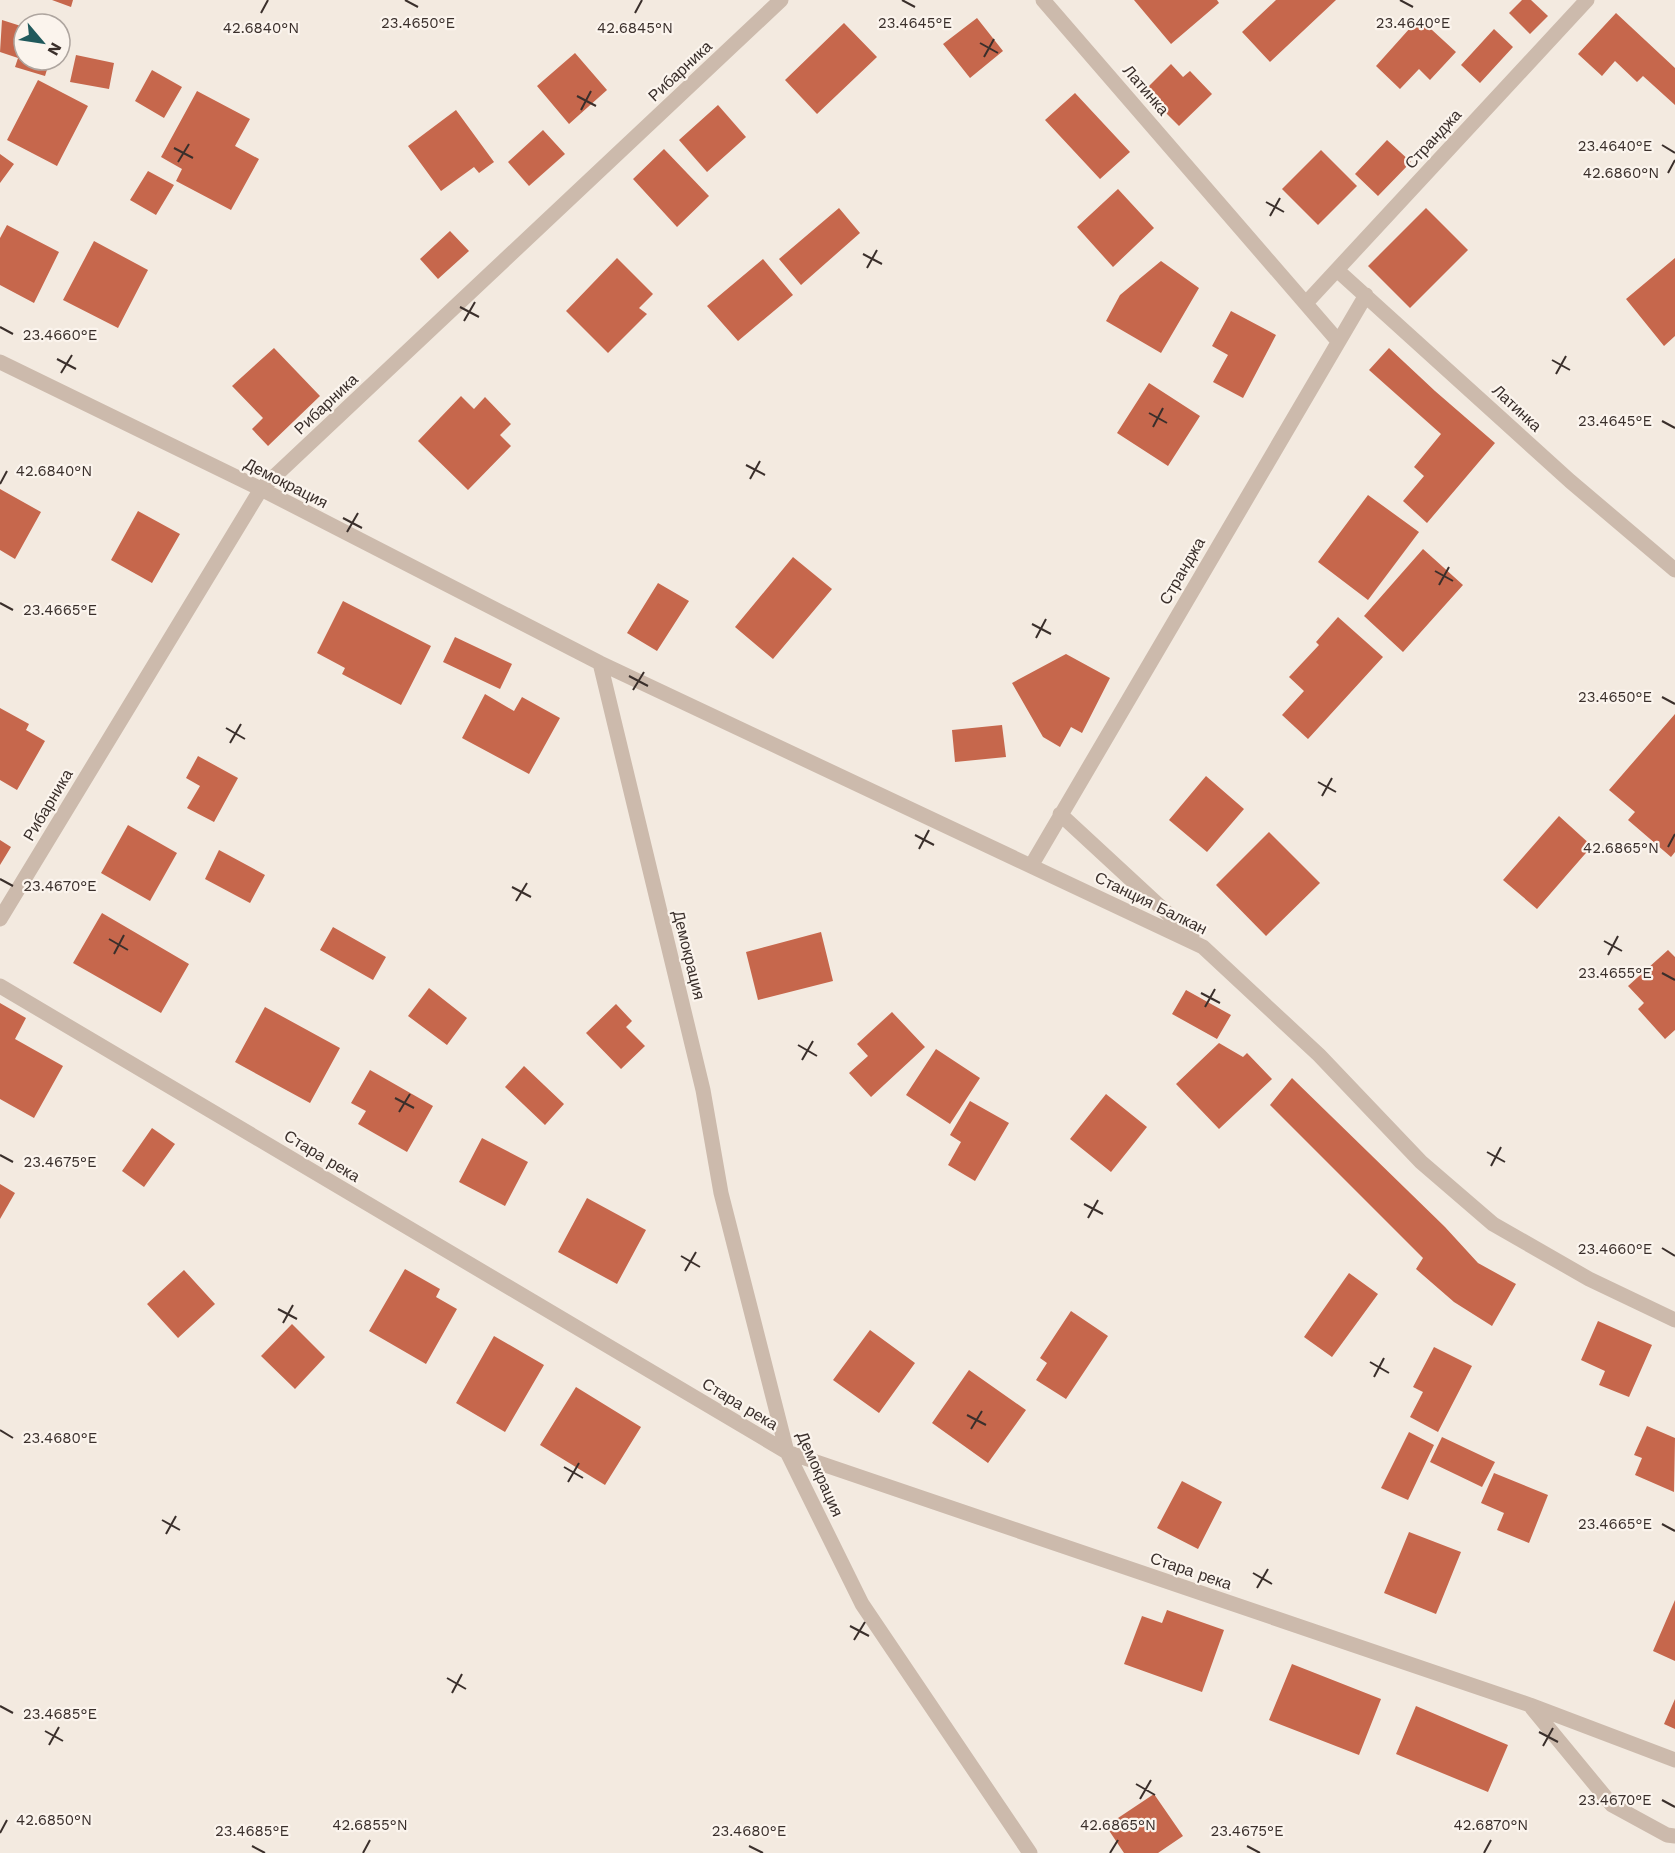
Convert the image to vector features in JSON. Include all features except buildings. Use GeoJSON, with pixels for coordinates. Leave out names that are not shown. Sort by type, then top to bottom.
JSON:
{"type":"FeatureCollection","features":[{"type":"Feature","properties":{"kind":"street","name":"Рибарника"},"geometry":{"type":"LineString","coordinates":[[0,919],[261,489],[781,0]]}},
{"type":"Feature","properties":{"kind":"street","name":"Латинка"},"geometry":{"type":"LineString","coordinates":[[1043,0],[1307,302],[1338,341]]}},
{"type":"Feature","properties":{"kind":"street","name":"Странджа"},"geometry":{"type":"LineString","coordinates":[[1307,302],[1587,0]]}},
{"type":"Feature","properties":{"kind":"street","name":"Латинка"},"geometry":{"type":"LineString","coordinates":[[1337,270],[1570,481],[1675,570]]}},
{"type":"Feature","properties":{"kind":"street","name":"Странджа"},"geometry":{"type":"LineString","coordinates":[[1031,866],[1366,295]]}},
{"type":"Feature","properties":{"kind":"street","name":"Демокрация"},"geometry":{"type":"LineString","coordinates":[[0,362],[261,489],[600,663],[703,1090],[721,1192],[787,1452],[862,1604],[1030,1853]]}},
{"type":"Feature","properties":{"kind":"street","name":"Станция Балкан"},"geometry":{"type":"LineString","coordinates":[[600,663],[1203,947],[1319,1055],[1421,1162],[1492,1224],[1588,1279],[1675,1320]]}},
{"type":"Feature","properties":{"kind":"street"},"geometry":{"type":"LineString","coordinates":[[1060,814],[1203,947]]}},
{"type":"Feature","properties":{"kind":"street","name":"Стара река"},"geometry":{"type":"LineString","coordinates":[[0,986],[787,1452],[1530,1705],[1675,1760]]}},
{"type":"Feature","properties":{"kind":"street"},"geometry":{"type":"LineString","coordinates":[[1530,1705],[1612,1805],[1667,1835],[1675,1836]]}}]}
